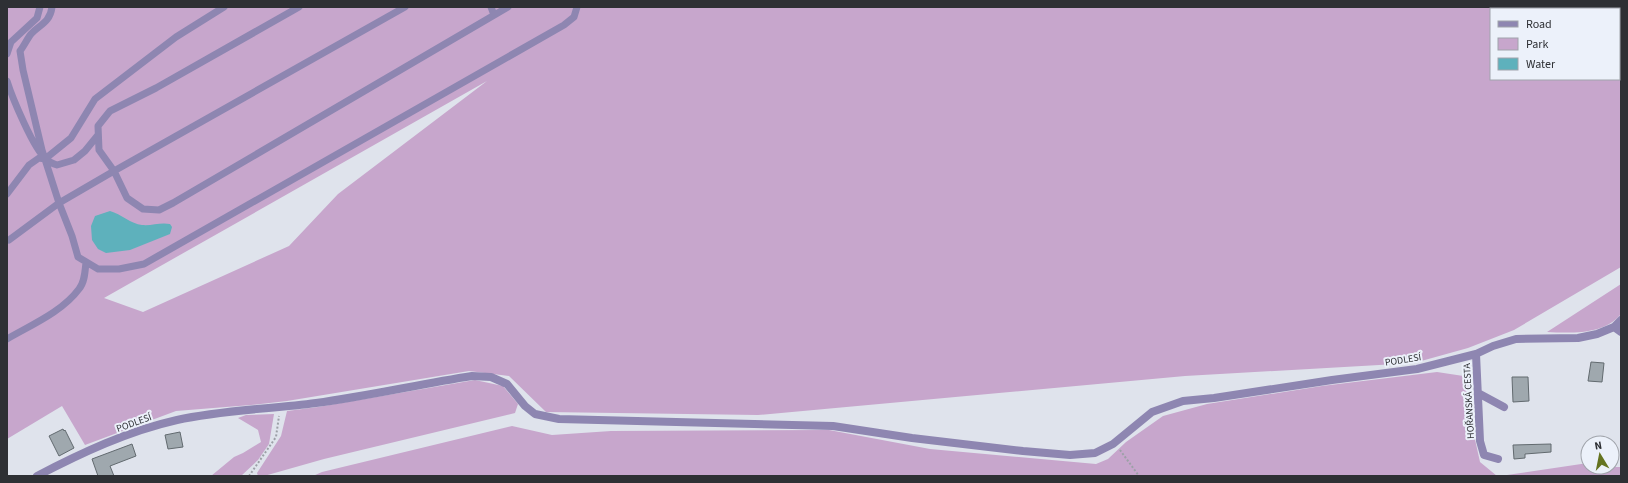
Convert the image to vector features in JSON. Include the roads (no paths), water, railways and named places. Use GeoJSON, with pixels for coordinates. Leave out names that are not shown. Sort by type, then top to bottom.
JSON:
{"type":"FeatureCollection","features":[{"type":"Feature","properties":{"kind":"street","name":"HOŘANSKÁ CESTA"},"geometry":{"type":"LineString","coordinates":[[1498,459],[1484,455],[1480,440],[1476,354],[1493,346],[1516,339],[1578,338],[1597,334],[1618,329],[1621,320]]}},
{"type":"Feature","properties":{"kind":"street","name":"PODLESÍ"},"geometry":{"type":"LineString","coordinates":[[37,476],[143,428],[179,420],[280,406],[315,403],[472,376],[491,377],[507,384],[525,406],[536,414],[559,419],[833,426],[912,438],[1070,455],[1095,453],[1113,444],[1152,412],[1183,401],[1214,398],[1417,369],[1476,354]]}},
{"type":"Feature","properties":{"kind":"street"},"geometry":{"type":"LineString","coordinates":[[1478,393],[1504,406]]}},
{"type":"Feature","properties":{"kind":"lane"},"geometry":{"type":"LineString","coordinates":[[7,54],[11,42],[38,18],[40,7]]}},
{"type":"Feature","properties":{"kind":"lane"},"geometry":{"type":"LineString","coordinates":[[52,7],[45,24],[31,34],[20,51],[23,70],[45,159],[78,257],[98,269],[119,270],[144,264],[564,25],[574,17],[577,7]]}},
{"type":"Feature","properties":{"kind":"lane"},"geometry":{"type":"LineString","coordinates":[[45,159],[71,138],[95,99],[176,37],[224,7]]}},
{"type":"Feature","properties":{"kind":"lane"},"geometry":{"type":"LineString","coordinates":[[299,7],[156,88],[110,111],[98,126],[99,150],[114,171],[127,198],[143,209],[159,210],[176,202],[508,7]]}},
{"type":"Feature","properties":{"kind":"lane"},"geometry":{"type":"LineString","coordinates":[[8,240],[59,203],[405,7]]}},
{"type":"Feature","properties":{"kind":"lane"},"geometry":{"type":"LineString","coordinates":[[491,7],[494,15]]}},
{"type":"Feature","properties":{"kind":"lane"},"geometry":{"type":"LineString","coordinates":[[7,81],[11,95],[27,129],[45,159]]}},
{"type":"Feature","properties":{"kind":"lane"},"geometry":{"type":"LineString","coordinates":[[7,194],[30,165],[39,158],[45,159],[57,165],[74,160],[85,151],[98,135]]}},
{"type":"Feature","properties":{"kind":"lane"},"geometry":{"type":"LineString","coordinates":[[7,339],[60,308],[80,288],[85,275],[86,262]]}},
{"type":"Feature","properties":{"kind":"water"},"geometry":{"type":"Polygon","coordinates":[[[110,211],[138,224],[170,224],[172,227],[170,234],[130,250],[106,253],[98,249],[92,240],[91,226],[95,216],[110,211]]]}}]}
